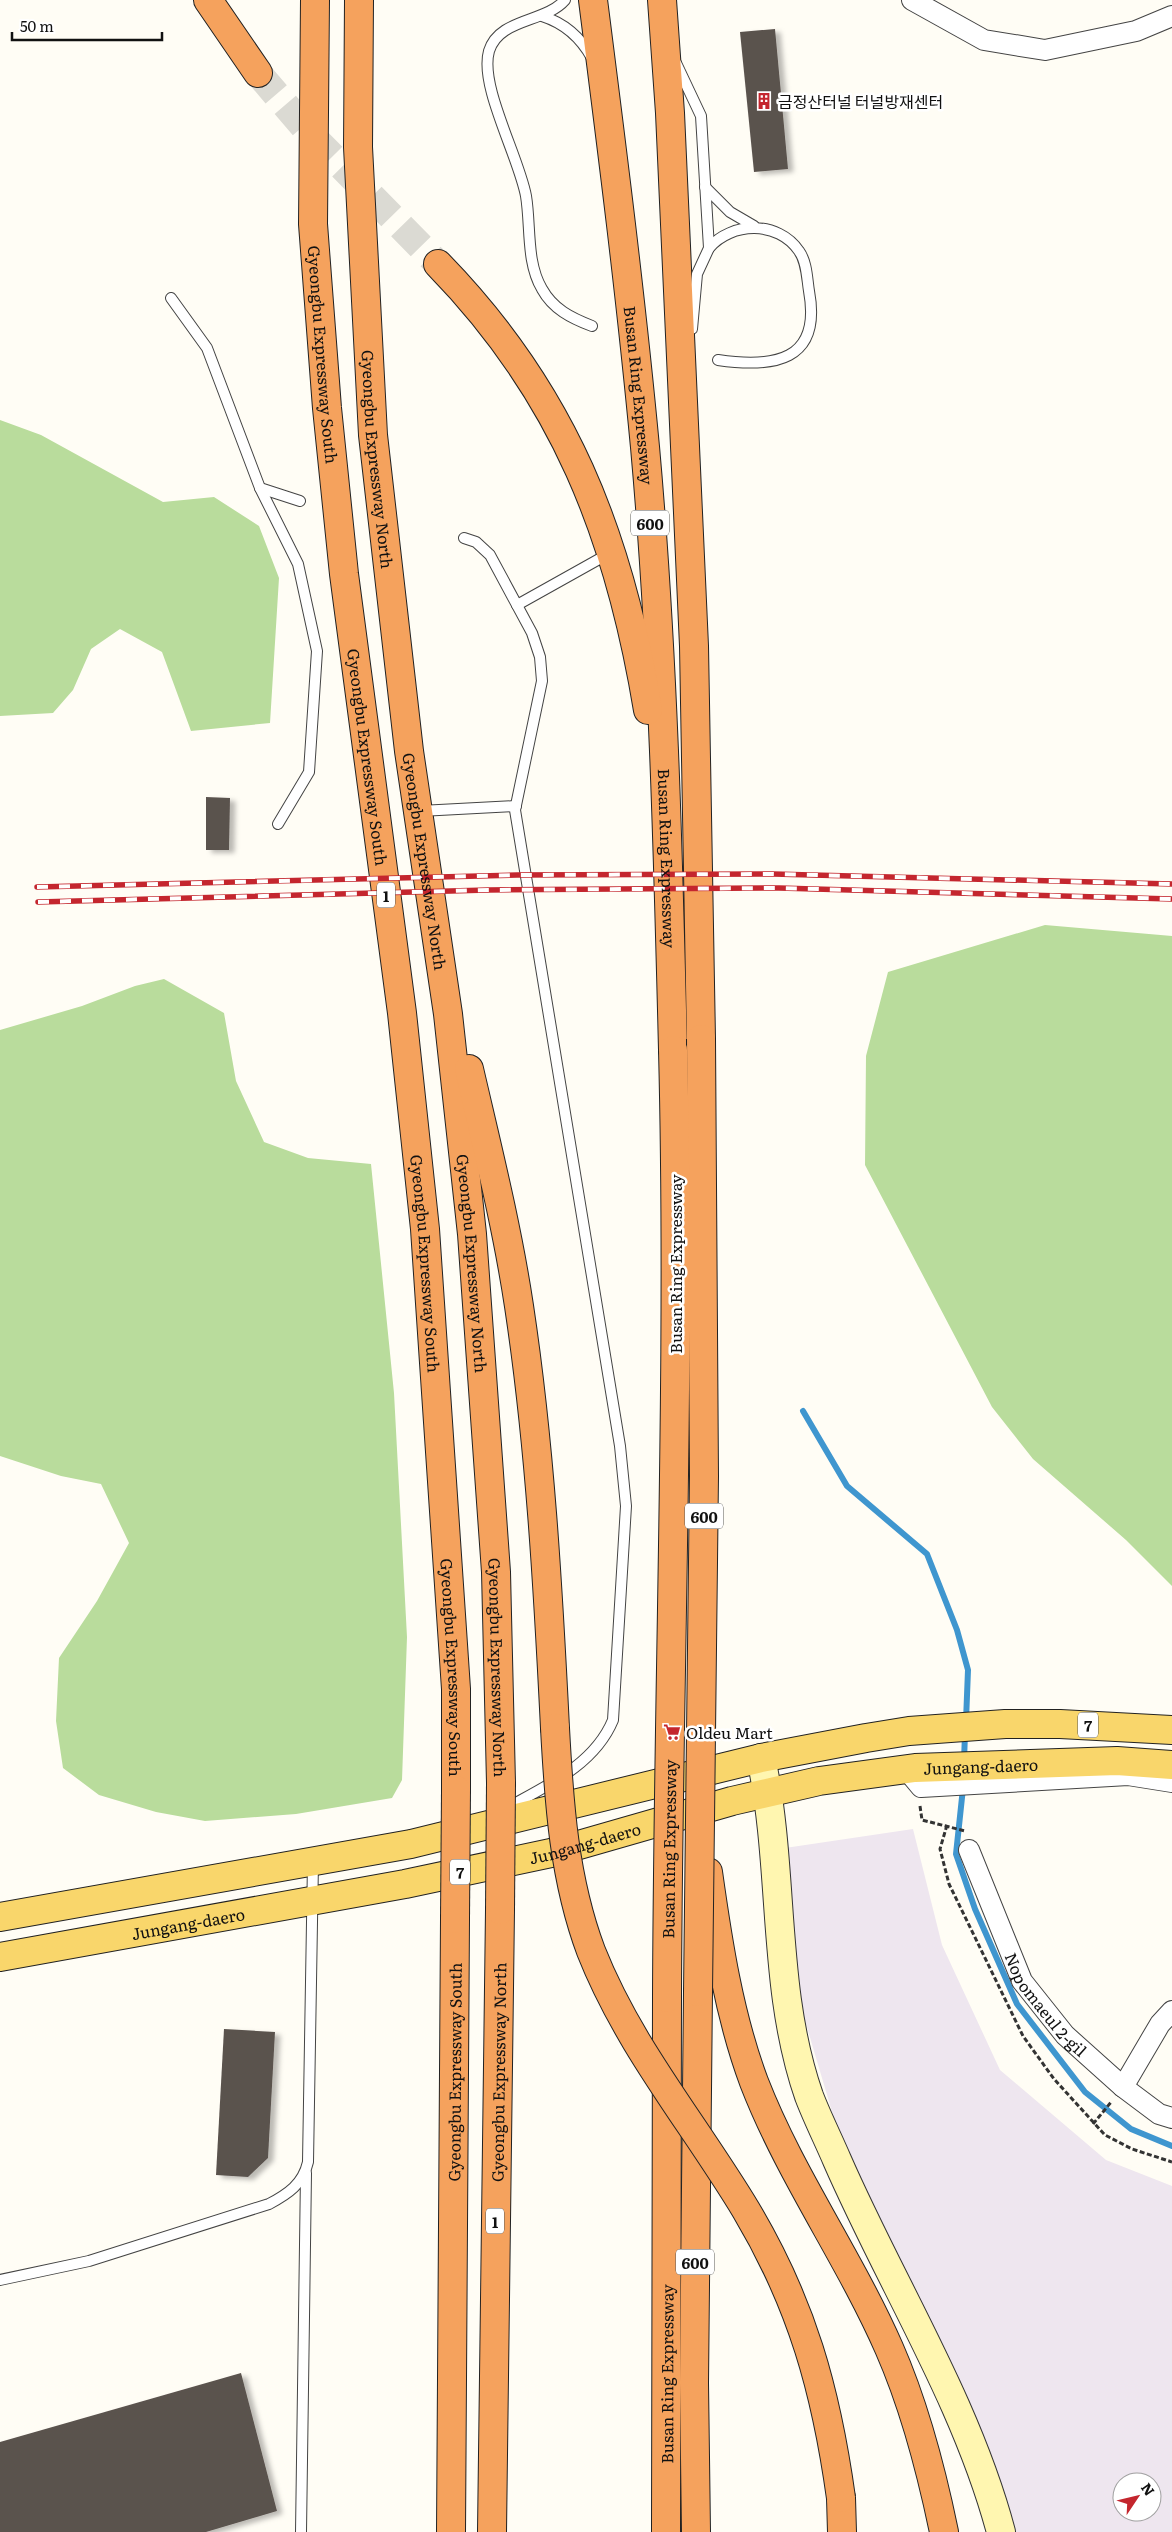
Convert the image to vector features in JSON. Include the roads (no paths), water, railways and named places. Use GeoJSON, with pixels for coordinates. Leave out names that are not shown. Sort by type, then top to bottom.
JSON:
{"type":"FeatureCollection","features":[{"type":"Feature","properties":{"kind":"highway"},"geometry":{"type":"LineString","coordinates":[[208,0],[258,73]]}},
{"type":"Feature","properties":{"kind":"highway","name":"Gyeongbu Expressway South"},"geometry":{"type":"LineString","coordinates":[[315,0],[313,224],[327,408],[344,574],[402,1013],[425,1229],[455,1679],[456,1790],[451,2532]]}},
{"type":"Feature","properties":{"kind":"highway","name":"Gyeongbu Expressway North"},"geometry":{"type":"LineString","coordinates":[[359,0],[358,147],[373,435],[393,619],[418,811],[450,1023],[472,1234],[484,1378],[496,1572],[501,1783],[492,2532]]}},
{"type":"Feature","properties":{"kind":"highway","name":"Busan Ring Expressway"},"geometry":{"type":"LineString","coordinates":[[593,0],[645,447],[660,653],[673,1050],[676,1188],[668,1780],[666,2532]]}},
{"type":"Feature","properties":{"kind":"highway","name":"Busan Ring Expressway"},"geometry":{"type":"LineString","coordinates":[[662,0],[694,646],[701,1039],[704,1476],[694,2383],[696,2532]]}},
{"type":"Feature","properties":{"kind":"highway"},"geometry":{"type":"LineString","coordinates":[[438,264],[491,322],[540,392],[564,434],[586,482],[611,553],[635,640],[666,825]]}},
{"type":"Feature","properties":{"kind":"highway"},"geometry":{"type":"LineString","coordinates":[[436,929],[500,1204],[519,1306],[541,1506],[562,1830],[577,1906],[591,1949],[623,2022],[731,2186],[785,2283],[799,2314],[830,2421],[841,2498],[842,2532]]}},
{"type":"Feature","properties":{"kind":"highway"},"geometry":{"type":"LineString","coordinates":[[700,1818],[713,1911],[726,1982],[744,2053],[765,2109],[889,2348],[920,2435],[944,2532]]}},
{"type":"Feature","properties":{"kind":"highway"},"geometry":{"type":"LineString","coordinates":[[648,2532],[666,2352]]}},
{"type":"Feature","properties":{"kind":"main road","name":"7"},"geometry":{"type":"LineString","coordinates":[[0,1917],[411,1844],[761,1758],[909,1731],[1005,1724],[1060,1724],[1172,1730]]}},
{"type":"Feature","properties":{"kind":"main road","name":"Jungang-daero"},"geometry":{"type":"LineString","coordinates":[[0,1957],[140,1934],[312,1899],[404,1884],[551,1853],[819,1781],[1007,1773],[1117,1760],[1172,1765]]}},
{"type":"Feature","properties":{"kind":"street"},"geometry":{"type":"LineString","coordinates":[[912,0],[984,40],[1044,50],[1136,31],[1172,16]]}},
{"type":"Feature","properties":{"kind":"street"},"geometry":{"type":"LineString","coordinates":[[761,1758],[769,1793],[785,2000],[809,2095],[853,2196],[954,2402],[989,2486],[1001,2532]]}},
{"type":"Feature","properties":{"kind":"street"},"geometry":{"type":"LineString","coordinates":[[1007,1773],[1128,1775],[1172,1782]]}},
{"type":"Feature","properties":{"kind":"street","name":"Nopomaeul 2-gil"},"geometry":{"type":"LineString","coordinates":[[968,1841],[1022,1981],[1065,2035],[1119,2092],[1159,2114],[1172,2118]]}},
{"type":"Feature","properties":{"kind":"street"},"geometry":{"type":"LineString","coordinates":[[1119,2092],[1160,2024],[1172,2012]]}},
{"type":"Feature","properties":{"kind":"lane"},"geometry":{"type":"LineString","coordinates":[[565,0],[551,12],[509,28],[493,41],[487,63],[489,81],[524,186],[536,279],[545,295],[558,309],[592,326]]}},
{"type":"Feature","properties":{"kind":"lane"},"geometry":{"type":"LineString","coordinates":[[542,16],[558,22],[579,39],[591,55],[604,82]]}},
{"type":"Feature","properties":{"kind":"lane"},"geometry":{"type":"LineString","coordinates":[[664,38],[701,116],[709,248]]}},
{"type":"Feature","properties":{"kind":"lane"},"geometry":{"type":"LineString","coordinates":[[705,187],[730,212],[760,229],[788,240],[799,251],[804,262],[812,304],[811,324],[808,334],[798,347],[778,361],[755,364],[718,360]]}},
{"type":"Feature","properties":{"kind":"lane"},"geometry":{"type":"LineString","coordinates":[[684,417],[697,274],[709,248],[718,240],[736,229],[749,227],[760,229]]}},
{"type":"Feature","properties":{"kind":"lane"},"geometry":{"type":"LineString","coordinates":[[171,298],[207,348],[260,488],[298,564],[317,651],[309,772],[278,824]]}},
{"type":"Feature","properties":{"kind":"lane"},"geometry":{"type":"LineString","coordinates":[[260,488],[300,501]]}},
{"type":"Feature","properties":{"kind":"lane"},"geometry":{"type":"LineString","coordinates":[[464,538],[476,542],[490,555],[532,633],[540,658],[542,681],[516,806],[620,1446],[626,1506],[616,1708],[607,1734],[586,1759],[571,1770],[468,1830]]}},
{"type":"Feature","properties":{"kind":"lane"},"geometry":{"type":"LineString","coordinates":[[517,606],[611,553]]}},
{"type":"Feature","properties":{"kind":"lane"},"geometry":{"type":"LineString","coordinates":[[418,811],[516,806]]}},
{"type":"Feature","properties":{"kind":"lane"},"geometry":{"type":"LineString","coordinates":[[301,2532],[313,1861]]}},
{"type":"Feature","properties":{"kind":"lane"},"geometry":{"type":"LineString","coordinates":[[0,2280],[89,2261],[269,2204],[288,2194],[306,2172]]}},
{"type":"Feature","properties":{"kind":"waterway"},"geometry":{"type":"LineString","coordinates":[[803,1411],[847,1486],[927,1554],[957,1630],[968,1670],[966,1721]]}},
{"type":"Feature","properties":{"kind":"waterway"},"geometry":{"type":"LineString","coordinates":[[964,1761],[965,1733]]}},
{"type":"Feature","properties":{"kind":"waterway"},"geometry":{"type":"LineString","coordinates":[[963,1788],[956,1854],[975,1909],[1017,2004],[1085,2092],[1131,2129],[1172,2146]]}},
{"type":"Feature","properties":{"kind":"tunnel"},"geometry":{"type":"LineString","coordinates":[[258,73],[311,135],[438,264]]}},
{"type":"Feature","properties":{"kind":"railway"},"geometry":{"type":"LineString","coordinates":[[37,887],[517,875],[773,874],[1172,884]]}},
{"type":"Feature","properties":{"kind":"railway"},"geometry":{"type":"LineString","coordinates":[[38,902],[488,890],[779,888],[1172,899]]}},
{"type":"Feature","properties":{"kind":"place","name":"금정산터널 터널방재센터"},"geometry":{"type":"Point","coordinates":[764,101]}},
{"type":"Feature","properties":{"kind":"place","name":"Oldeu Mart"},"geometry":{"type":"Point","coordinates":[672,1732]}}]}
